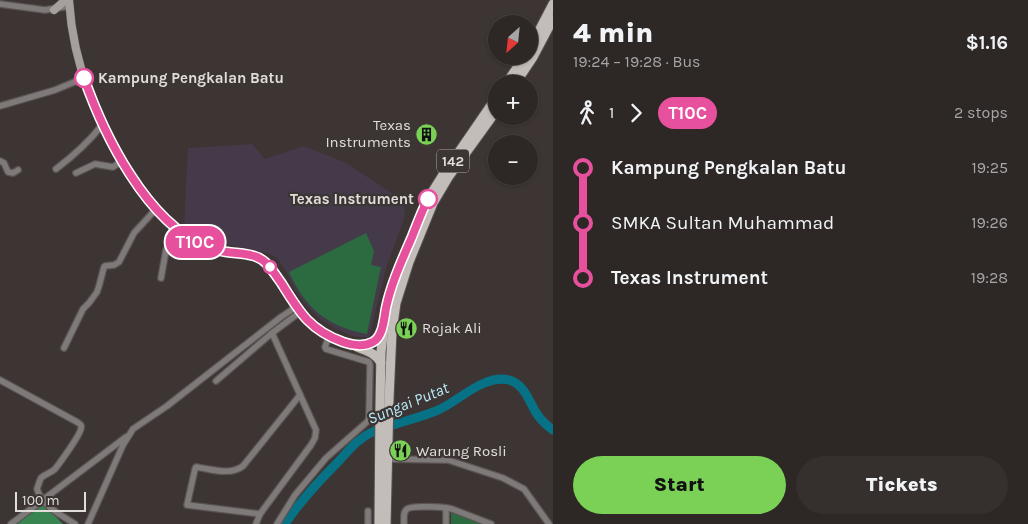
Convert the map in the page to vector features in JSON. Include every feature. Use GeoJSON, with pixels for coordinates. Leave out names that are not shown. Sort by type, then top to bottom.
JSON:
{"type":"FeatureCollection","features":[{"type":"Feature","properties":{"kind":"main road"},"geometry":{"type":"LineString","coordinates":[[54,10],[61,4],[68,2],[77,50],[94,107],[122,161],[156,209],[194,241],[216,250],[252,255],[262,259],[272,270],[298,309],[313,326],[329,336],[373,354],[381,363]]}},
{"type":"Feature","properties":{"kind":"main road"},"geometry":{"type":"LineString","coordinates":[[538,33],[553,4]]}},
{"type":"Feature","properties":{"kind":"main road"},"geometry":{"type":"LineString","coordinates":[[521,75],[553,19]]}},
{"type":"Feature","properties":{"kind":"main road","name":"142"},"geometry":{"type":"LineString","coordinates":[[380,524],[384,439],[381,352],[385,315],[390,292],[428,199],[488,110]]}},
{"type":"Feature","properties":{"kind":"main road","name":"142"},"geometry":{"type":"LineString","coordinates":[[384,406],[396,303],[409,262],[436,198],[449,176],[488,122]]}},
{"type":"Feature","properties":{"kind":"main road"},"geometry":{"type":"LineString","coordinates":[[381,352],[387,343],[390,320],[396,303]]}},
{"type":"Feature","properties":{"kind":"main road"},"geometry":{"type":"LineString","coordinates":[[351,345],[365,345],[375,341],[382,330],[385,315]]}},
{"type":"Feature","properties":{"kind":"main road"},"geometry":{"type":"LineString","coordinates":[[351,345],[381,352],[387,362],[384,406]]}},
{"type":"Feature","properties":{"kind":"main road","name":"142"},"geometry":{"type":"LineString","coordinates":[[384,439],[388,460],[386,524]]}},
{"type":"Feature","properties":{"kind":"street"},"geometry":{"type":"LineString","coordinates":[[0,4],[54,10]]}},
{"type":"Feature","properties":{"kind":"street"},"geometry":{"type":"LineString","coordinates":[[0,106],[55,90],[84,78]]}},
{"type":"Feature","properties":{"kind":"street"},"geometry":{"type":"LineString","coordinates":[[56,169],[71,159],[102,124]]}},
{"type":"Feature","properties":{"kind":"street"},"geometry":{"type":"LineString","coordinates":[[0,161],[4,163],[8,172],[13,173],[18,170]]}},
{"type":"Feature","properties":{"kind":"street"},"geometry":{"type":"LineString","coordinates":[[76,173],[95,164],[113,166],[122,161]]}},
{"type":"Feature","properties":{"kind":"street"},"geometry":{"type":"LineString","coordinates":[[64,348],[83,309],[94,297],[104,267],[119,262],[134,233],[156,209]]}},
{"type":"Feature","properties":{"kind":"street"},"geometry":{"type":"LineString","coordinates":[[160,278],[166,250],[179,230]]}},
{"type":"Feature","properties":{"kind":"street"},"geometry":{"type":"LineString","coordinates":[[216,381],[298,309]]}},
{"type":"Feature","properties":{"kind":"street"},"geometry":{"type":"LineString","coordinates":[[11,524],[281,317],[298,309]]}},
{"type":"Feature","properties":{"kind":"street"},"geometry":{"type":"LineString","coordinates":[[256,524],[260,514],[311,445],[315,438],[316,430],[272,333]]}},
{"type":"Feature","properties":{"kind":"street"},"geometry":{"type":"LineString","coordinates":[[277,524],[295,495],[326,458],[368,421],[370,405],[369,362],[326,349],[329,336]]}},
{"type":"Feature","properties":{"kind":"street"},"geometry":{"type":"LineString","coordinates":[[0,380],[51,406],[81,425],[78,435],[57,467],[45,475],[40,481],[37,490],[42,500],[75,524]]}},
{"type":"Feature","properties":{"kind":"street"},"geometry":{"type":"LineString","coordinates":[[260,514],[187,505],[195,469],[196,467],[233,471],[238,469],[300,395]]}},
{"type":"Feature","properties":{"kind":"street"},"geometry":{"type":"LineString","coordinates":[[370,405],[384,406]]}},
{"type":"Feature","properties":{"kind":"street"},"geometry":{"type":"LineString","coordinates":[[88,524],[129,434]]}},
{"type":"Feature","properties":{"kind":"street"},"geometry":{"type":"LineString","coordinates":[[388,460],[448,460],[503,478],[524,489],[549,524]]}},
{"type":"Feature","properties":{"kind":"street"},"geometry":{"type":"LineString","coordinates":[[404,524],[405,511],[410,507],[446,508],[491,524]]}},
{"type":"Feature","properties":{"kind":"street"},"geometry":{"type":"LineString","coordinates":[[446,508],[446,524]]}},
{"type":"Feature","properties":{"kind":"street"},"geometry":{"type":"LineString","coordinates":[[368,511],[368,524]]}},
{"type":"Feature","properties":{"kind":"shaded area"},"geometry":{"type":"Polygon","coordinates":[[[252,144],[265,159],[304,146],[346,163],[404,201],[405,216],[386,268],[369,338],[353,336],[336,329],[320,319],[305,304],[295,290],[277,258],[268,253],[208,241],[184,227],[188,148],[252,144]]]}},
{"type":"Feature","properties":{"kind":"green space"},"geometry":{"type":"Polygon","coordinates":[[[366,233],[374,251],[371,265],[381,267],[367,334],[353,331],[329,321],[319,314],[302,296],[289,272],[366,233]]]}},
{"type":"Feature","properties":{"kind":"green space"},"geometry":{"type":"Polygon","coordinates":[[[37,498],[63,524],[16,524],[37,498]]]}},
{"type":"Feature","properties":{"kind":"green space"},"geometry":{"type":"Polygon","coordinates":[[[451,513],[459,513],[483,524],[451,524],[451,513]]]}},
{"type":"Feature","properties":{"kind":"waterway","name":"Sungai Putat"},"geometry":{"type":"LineString","coordinates":[[285,524],[316,485],[358,441],[370,433],[436,411],[489,381],[504,379],[520,386],[535,411],[545,424],[553,430]]}},
{"type":"Feature","properties":{"kind":"bus line","name":"T10C"},"geometry":{"type":"LineString","coordinates":[[84,78],[94,107],[122,161],[156,209],[171,224],[194,241],[216,250],[252,255],[262,259],[267,263],[308,322],[318,330],[339,341],[351,345],[365,345],[375,341],[378,337],[382,330],[390,292],[428,199]]}},
{"type":"Feature","properties":{"kind":"place","name":"Kampung Pengkalan Batu"},"geometry":{"type":"Point","coordinates":[84,78]}},
{"type":"Feature","properties":{"kind":"place","name":"Texas Instruments"},"geometry":{"type":"Point","coordinates":[427,134]}},
{"type":"Feature","properties":{"kind":"place","name":"Texas Instrument"},"geometry":{"type":"Point","coordinates":[428,199]}},
{"type":"Feature","properties":{"kind":"place","name":"Rojak Ali"},"geometry":{"type":"Point","coordinates":[406,328]}},
{"type":"Feature","properties":{"kind":"place","name":"Warung Rosli"},"geometry":{"type":"Point","coordinates":[400,451]}}]}
